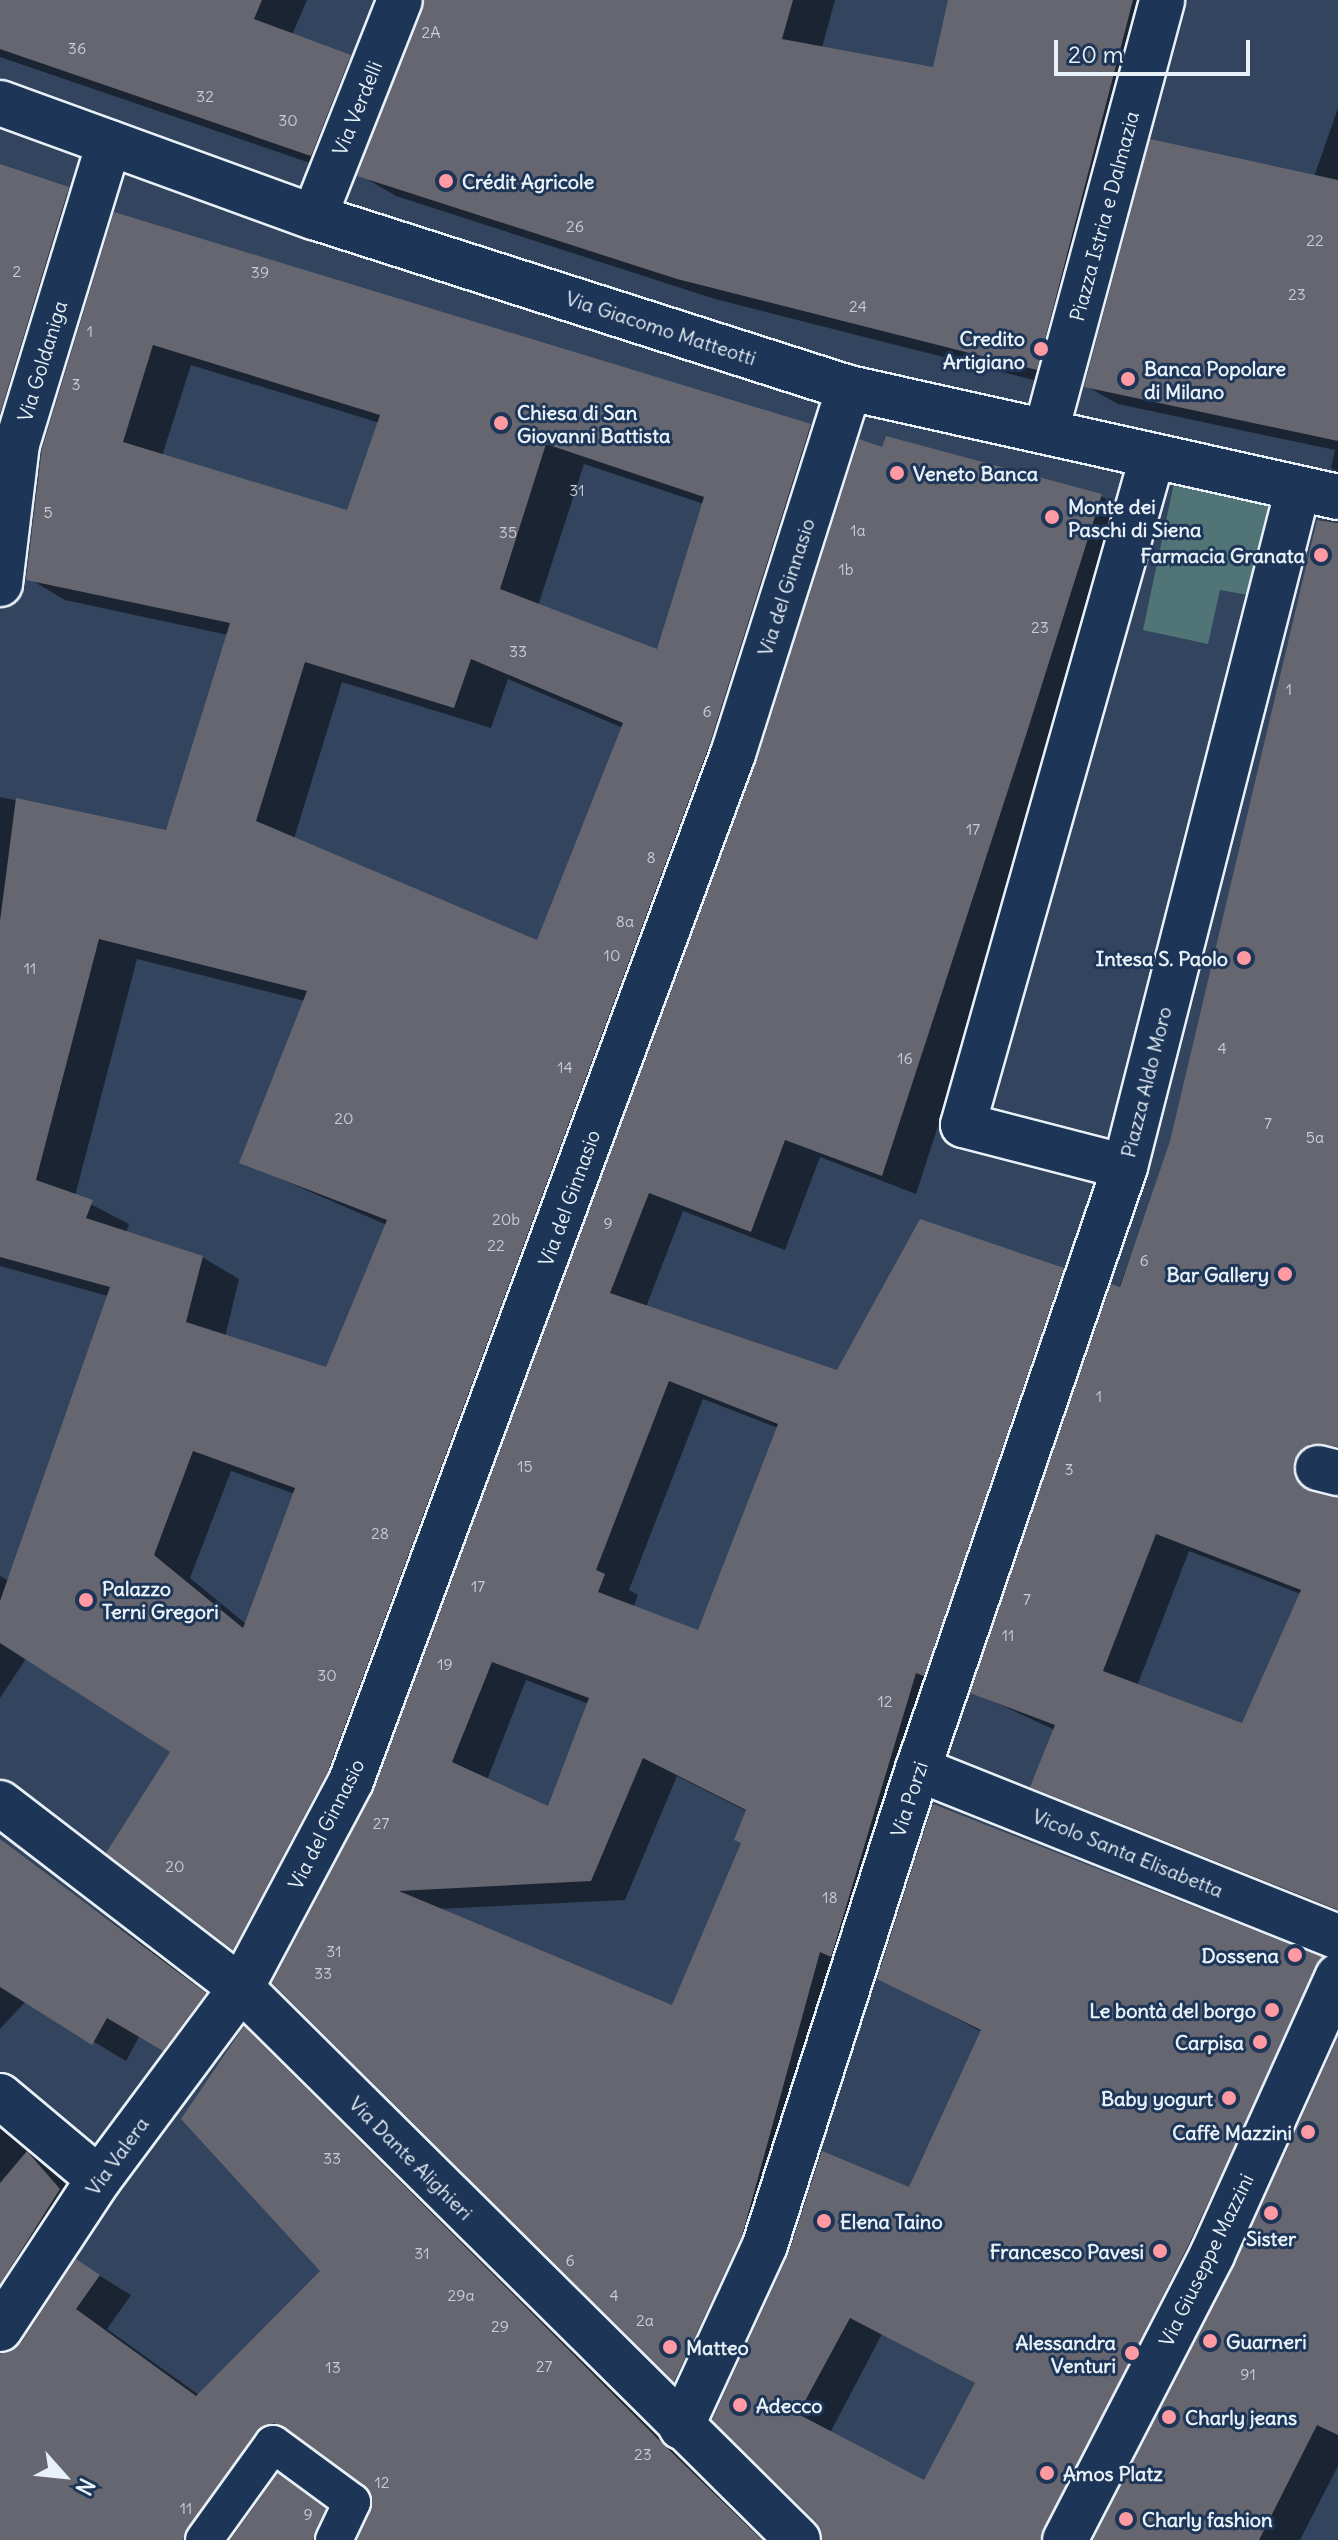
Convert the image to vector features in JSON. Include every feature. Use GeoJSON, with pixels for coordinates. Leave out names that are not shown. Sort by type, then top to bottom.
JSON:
{"type":"FeatureCollection","features":[{"type":"Feature","properties":{"kind":"street","name":"Via Verdelli"},"geometry":{"type":"LineString","coordinates":[[314,217],[400,0]]}},
{"type":"Feature","properties":{"kind":"street","name":"Piazza Istria e Dalmazia"},"geometry":{"type":"LineString","coordinates":[[1046,431],[1162,0]]}},
{"type":"Feature","properties":{"kind":"street","name":"Via Giacomo Matteotti"},"geometry":{"type":"LineString","coordinates":[[0,103],[314,217],[849,388],[1318,493]]}},
{"type":"Feature","properties":{"kind":"street","name":"Via Goldaniga"},"geometry":{"type":"LineString","coordinates":[[0,584],[17,444],[109,143]]}},
{"type":"Feature","properties":{"kind":"street","name":"Via del Ginnasio"},"geometry":{"type":"LineString","coordinates":[[241,1988],[351,1781],[733,754],[849,388]]}},
{"type":"Feature","properties":{"kind":"street","name":"Piazza Aldo Moro"},"geometry":{"type":"LineString","coordinates":[[1152,458],[963,1125],[1125,1167],[1318,493]]}},
{"type":"Feature","properties":{"kind":"street","name":"Via Porzi"},"geometry":{"type":"LineString","coordinates":[[681,2427],[765,2245],[918,1769],[1125,1167]]}},
{"type":"Feature","properties":{"kind":"street","name":"Vicolo Santa Elisabetta"},"geometry":{"type":"LineString","coordinates":[[918,1769],[1338,1937]]}},
{"type":"Feature","properties":{"kind":"street","name":"Via Dante Alighieri"},"geometry":{"type":"LineString","coordinates":[[0,1803],[241,1988],[798,2540]]}},
{"type":"Feature","properties":{"kind":"street","name":"Via Giuseppe Mazzini"},"geometry":{"type":"LineString","coordinates":[[1065,2540],[1212,2255],[1338,1976]]}},
{"type":"Feature","properties":{"kind":"street","name":"Via Valera"},"geometry":{"type":"LineString","coordinates":[[0,2329],[99,2179],[241,1988]]}},
{"type":"Feature","properties":{"kind":"street"},"geometry":{"type":"LineString","coordinates":[[0,2096],[99,2179]]}},
{"type":"Feature","properties":{"kind":"lane"},"geometry":{"type":"LineString","coordinates":[[204,2540],[273,2444],[352,2502],[334,2540]]}},
{"type":"Feature","properties":{"kind":"green space"},"geometry":{"type":"Polygon","coordinates":[[[1174,483],[1274,504],[1255,596],[1220,590],[1208,644],[1143,630],[1174,483]]]}},
{"type":"Feature","properties":{"kind":"building"},"geometry":{"type":"Polygon","coordinates":[[[0,0],[262,0],[254,19],[351,55],[311,156],[0,49],[0,0]]]}},
{"type":"Feature","properties":{"kind":"building"},"geometry":{"type":"Polygon","coordinates":[[[424,0],[793,0],[782,39],[933,67],[948,0],[1133,0],[1037,370],[677,279],[357,176],[424,0]]]}},
{"type":"Feature","properties":{"kind":"building"},"geometry":{"type":"Polygon","coordinates":[[[1150,139],[1338,180],[1338,441],[1084,387],[1150,139]]]}},
{"type":"Feature","properties":{"kind":"building"},"geometry":{"type":"Polygon","coordinates":[[[0,164],[69,187],[0,414],[0,164]]]}},
{"type":"Feature","properties":{"kind":"building"},"geometry":{"type":"Polygon","coordinates":[[[114,212],[811,424],[709,746],[328,1771],[233,1950],[106,1853],[170,1752],[0,1643],[0,1601],[110,1287],[0,1257],[0,921],[16,798],[166,830],[230,623],[26,580],[42,449],[114,212]],[[153,345],[123,442],[347,510],[380,415],[153,345]],[[546,444],[500,589],[657,649],[704,497],[546,444]],[[471,659],[454,708],[305,662],[256,821],[537,940],[623,723],[471,659]],[[99,939],[36,1180],[93,1200],[86,1218],[203,1256],[186,1322],[326,1367],[387,1220],[239,1163],[307,991],[99,939]],[[193,1451],[154,1555],[243,1628],[295,1488],[193,1451]]]}},
{"type":"Feature","properties":{"kind":"building"},"geometry":{"type":"Polygon","coordinates":[[[886,436],[1102,494],[1027,732],[882,1176],[785,1140],[751,1232],[649,1193],[610,1293],[837,1370],[920,1219],[1064,1268],[924,1676],[916,1673],[831,1957],[820,1952],[742,2236],[674,2382],[272,1983],[374,1790],[756,763],[859,439],[882,447],[886,436]],[[669,1381],[596,1570],[605,1574],[598,1592],[698,1630],[778,1424],[669,1381]],[[492,1662],[452,1762],[548,1806],[589,1698],[492,1662]],[[643,1758],[591,1881],[399,1891],[672,2005],[741,1843],[734,1840],[746,1810],[643,1758]]]}},
{"type":"Feature","properties":{"kind":"building"},"geometry":{"type":"Polygon","coordinates":[[[1317,520],[1338,523],[1338,1447],[1310,1444],[1294,1463],[1301,1486],[1338,1497],[1338,1910],[1030,1787],[1055,1725],[970,1693],[1111,1284],[1120,1287],[1170,1141],[1317,520]],[[1156,1534],[1103,1671],[1242,1723],[1301,1590],[1156,1534]]]}},
{"type":"Feature","properties":{"kind":"building"},"geometry":{"type":"Polygon","coordinates":[[[933,1804],[1322,1957],[1189,2244],[1040,2540],[822,2540],[816,2522],[712,2420],[788,2255],[822,2151],[909,2187],[981,2030],[877,1979],[933,1804]],[[850,2318],[798,2414],[924,2480],[975,2383],[850,2318]]]}},
{"type":"Feature","properties":{"kind":"building"},"geometry":{"type":"Polygon","coordinates":[[[0,1839],[206,1993],[163,2051],[107,2018],[92,2045],[0,1987],[0,1839]]]}},
{"type":"Feature","properties":{"kind":"building"},"geometry":{"type":"Polygon","coordinates":[[[244,2026],[762,2540],[357,2540],[371,2510],[370,2492],[274,2423],[256,2432],[183,2540],[0,2540],[0,2354],[21,2343],[76,2259],[100,2275],[76,2309],[196,2396],[320,2271],[181,2119],[244,2026]]]}},
{"type":"Feature","properties":{"kind":"building"},"geometry":{"type":"Polygon","coordinates":[[[1338,2037],[1338,2435],[1317,2425],[1259,2540],[1093,2540],[1234,2266],[1338,2037]]]}},
{"type":"Feature","properties":{"kind":"building"},"geometry":{"type":"Polygon","coordinates":[[[27,2151],[60,2189],[0,2284],[0,2183],[27,2151]]]}},
{"type":"Feature","properties":{"kind":"building"},"geometry":{"type":"Polygon","coordinates":[[[278,2473],[326,2509],[313,2540],[230,2540],[278,2473]]]}},
{"type":"Feature","properties":{"kind":"place","name":"Crédit Agricole"},"geometry":{"type":"Point","coordinates":[446,181]}},
{"type":"Feature","properties":{"kind":"place","name":"Credito Artigiano"},"geometry":{"type":"Point","coordinates":[1041,349]}},
{"type":"Feature","properties":{"kind":"place","name":"Banca Popolare di Milano"},"geometry":{"type":"Point","coordinates":[1128,379]}},
{"type":"Feature","properties":{"kind":"place","name":"Chiesa di San Giovanni Battista"},"geometry":{"type":"Point","coordinates":[501,423]}},
{"type":"Feature","properties":{"kind":"place","name":"Veneto Banca"},"geometry":{"type":"Point","coordinates":[897,473]}},
{"type":"Feature","properties":{"kind":"place","name":"Monte dei Paschi di Siena"},"geometry":{"type":"Point","coordinates":[1052,517]}},
{"type":"Feature","properties":{"kind":"place","name":"Farmacia Granata"},"geometry":{"type":"Point","coordinates":[1321,555]}},
{"type":"Feature","properties":{"kind":"place","name":"Intesa S. Paolo"},"geometry":{"type":"Point","coordinates":[1244,958]}},
{"type":"Feature","properties":{"kind":"place","name":"Bar Gallery"},"geometry":{"type":"Point","coordinates":[1285,1274]}},
{"type":"Feature","properties":{"kind":"place","name":"Palazzo Terni Gregori"},"geometry":{"type":"Point","coordinates":[86,1600]}},
{"type":"Feature","properties":{"kind":"place","name":"Dossena"},"geometry":{"type":"Point","coordinates":[1295,1955]}},
{"type":"Feature","properties":{"kind":"place","name":"Le bontà del borgo"},"geometry":{"type":"Point","coordinates":[1272,2010]}},
{"type":"Feature","properties":{"kind":"place","name":"Carpisa"},"geometry":{"type":"Point","coordinates":[1260,2042]}},
{"type":"Feature","properties":{"kind":"place","name":"Baby yogurt"},"geometry":{"type":"Point","coordinates":[1229,2098]}},
{"type":"Feature","properties":{"kind":"place","name":"Caffè Mazzini"},"geometry":{"type":"Point","coordinates":[1308,2132]}},
{"type":"Feature","properties":{"kind":"place","name":"Sister"},"geometry":{"type":"Point","coordinates":[1271,2213]}},
{"type":"Feature","properties":{"kind":"place","name":"Elena Taino"},"geometry":{"type":"Point","coordinates":[824,2221]}},
{"type":"Feature","properties":{"kind":"place","name":"Francesco Pavesi"},"geometry":{"type":"Point","coordinates":[1160,2251]}},
{"type":"Feature","properties":{"kind":"place","name":"Guarneri"},"geometry":{"type":"Point","coordinates":[1210,2341]}},
{"type":"Feature","properties":{"kind":"place","name":"Matteo"},"geometry":{"type":"Point","coordinates":[670,2347]}},
{"type":"Feature","properties":{"kind":"place","name":"Alessandra Venturi"},"geometry":{"type":"Point","coordinates":[1132,2353]}},
{"type":"Feature","properties":{"kind":"place","name":"Adecco"},"geometry":{"type":"Point","coordinates":[740,2405]}},
{"type":"Feature","properties":{"kind":"place","name":"Charly jeans"},"geometry":{"type":"Point","coordinates":[1169,2417]}},
{"type":"Feature","properties":{"kind":"place","name":"Amos Platz"},"geometry":{"type":"Point","coordinates":[1047,2473]}},
{"type":"Feature","properties":{"kind":"place","name":"Charly fashion"},"geometry":{"type":"Point","coordinates":[1126,2519]}}]}
